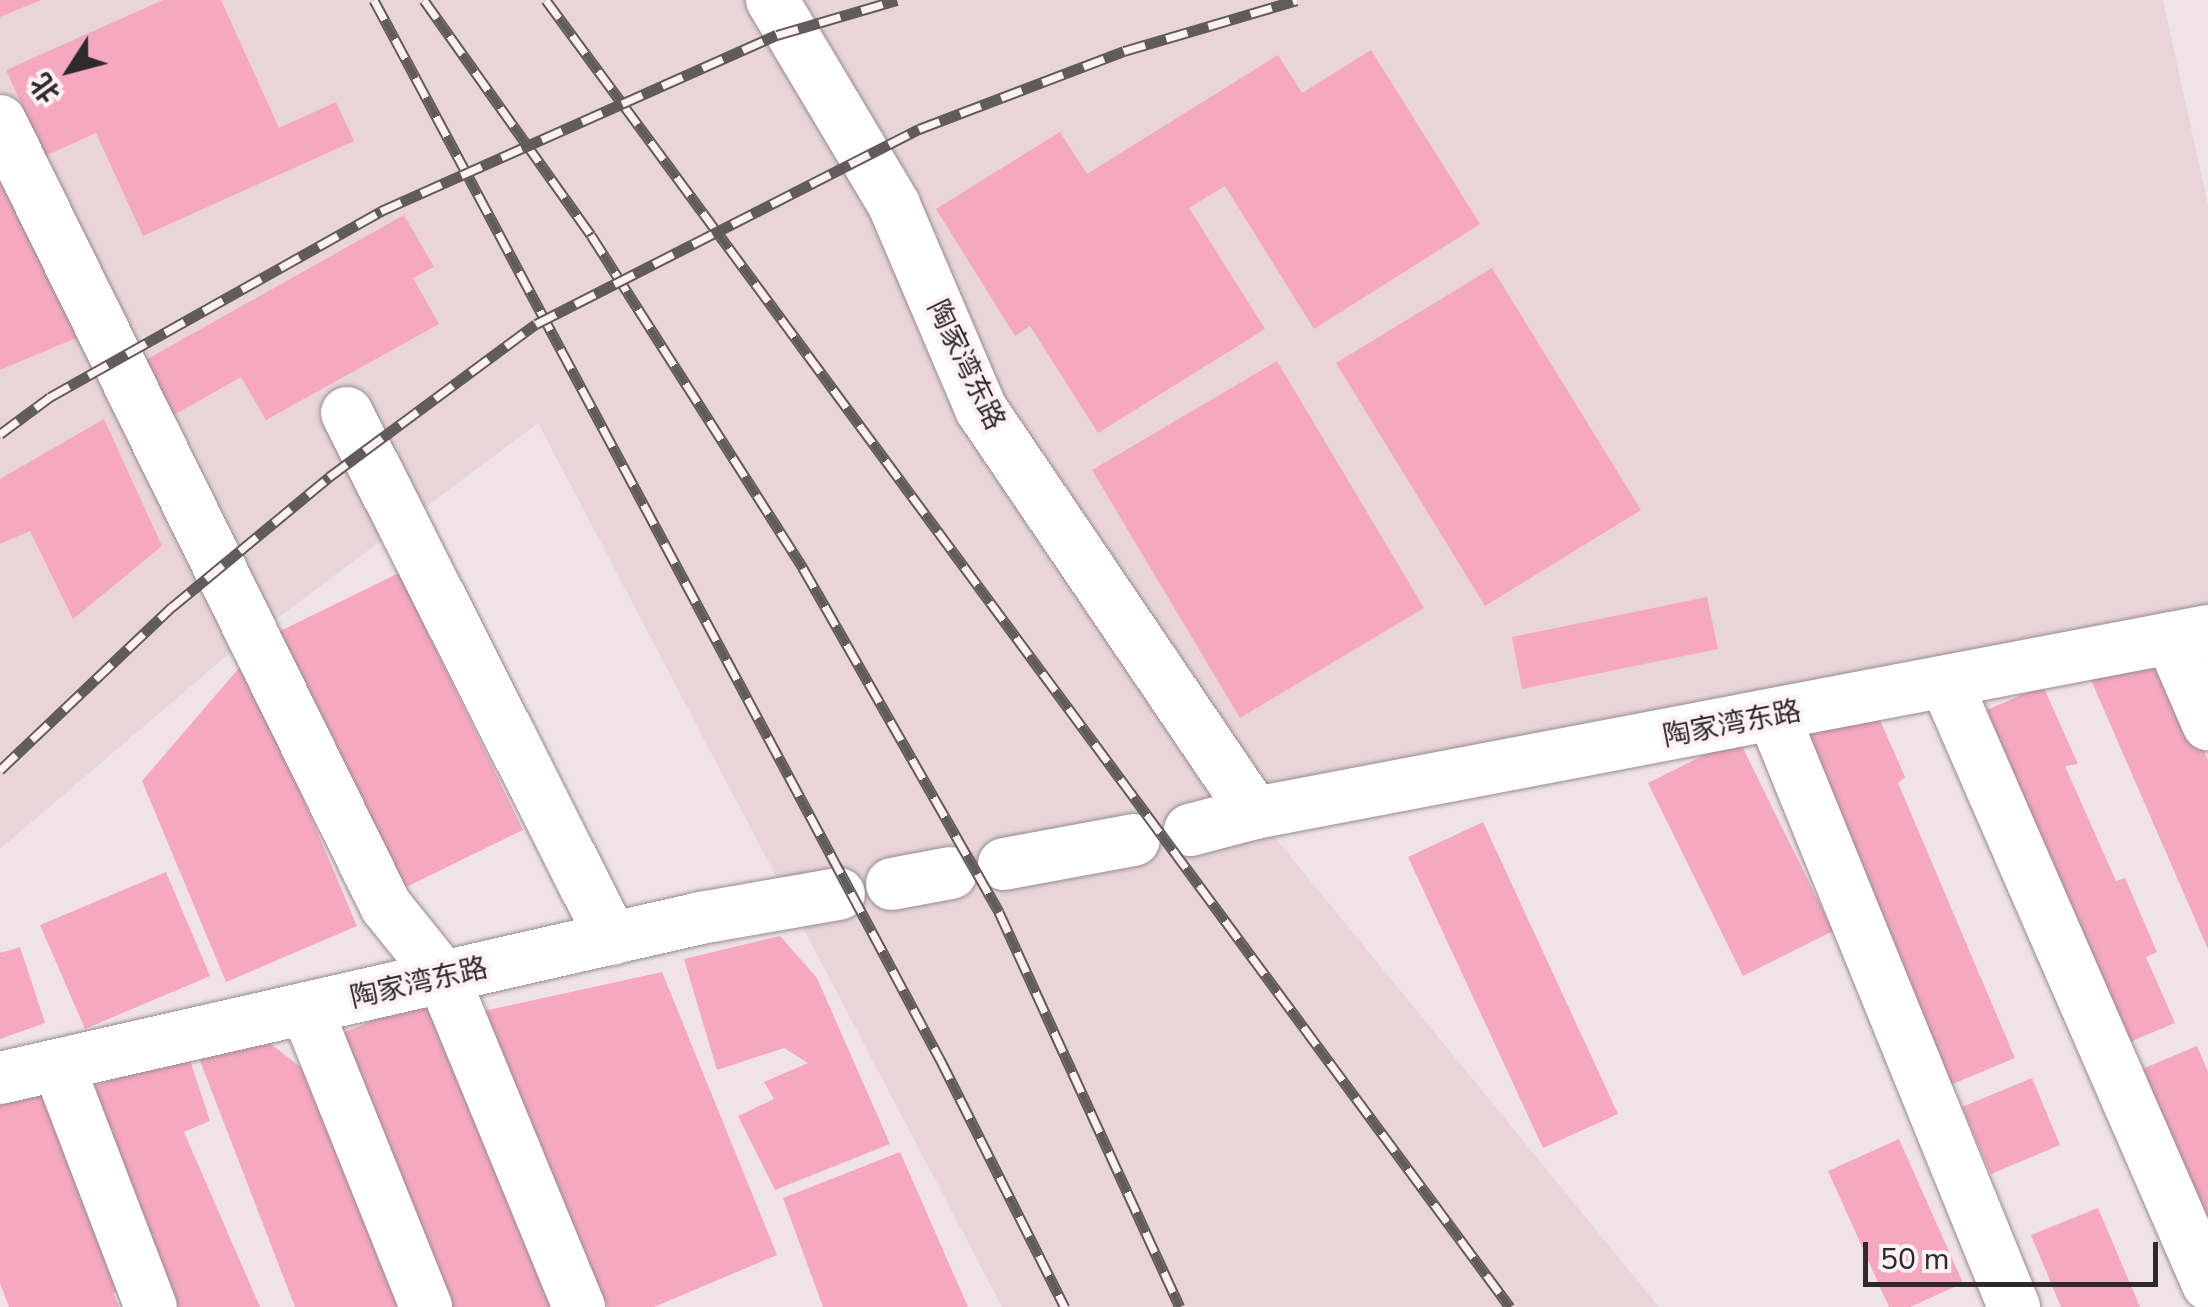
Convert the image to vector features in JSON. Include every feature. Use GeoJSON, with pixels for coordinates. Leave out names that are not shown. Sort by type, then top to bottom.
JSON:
{"type":"FeatureCollection","features":[{"type":"Feature","properties":{"kind":"street","name":"陶家湾东路"},"geometry":{"type":"LineString","coordinates":[[772,0],[894,205],[981,408],[1254,813]]}},
{"type":"Feature","properties":{"kind":"street"},"geometry":{"type":"LineString","coordinates":[[0,121],[386,906],[443,978],[579,1307]]}},
{"type":"Feature","properties":{"kind":"street"},"geometry":{"type":"LineString","coordinates":[[346,412],[612,939]]}},
{"type":"Feature","properties":{"kind":"street","name":"陶家湾东路"},"geometry":{"type":"LineString","coordinates":[[1190,830],[1254,813],[2190,634]]}},
{"type":"Feature","properties":{"kind":"street"},"geometry":{"type":"LineString","coordinates":[[2190,634],[2208,724]]}},
{"type":"Feature","properties":{"kind":"street"},"geometry":{"type":"LineString","coordinates":[[1946,682],[2208,1284]]}},
{"type":"Feature","properties":{"kind":"street"},"geometry":{"type":"LineString","coordinates":[[1774,716],[2014,1307]]}},
{"type":"Feature","properties":{"kind":"street"},"geometry":{"type":"LineString","coordinates":[[1004,864],[1134,840]]}},
{"type":"Feature","properties":{"kind":"street"},"geometry":{"type":"LineString","coordinates":[[892,884],[951,873]]}},
{"type":"Feature","properties":{"kind":"street","name":"陶家湾东路"},"geometry":{"type":"LineString","coordinates":[[0,1078],[612,939],[839,894]]}},
{"type":"Feature","properties":{"kind":"street"},"geometry":{"type":"LineString","coordinates":[[306,1008],[426,1307]]}},
{"type":"Feature","properties":{"kind":"street"},"geometry":{"type":"LineString","coordinates":[[58,1065],[152,1307]]}},
{"type":"Feature","properties":{"kind":"shaded area"},"geometry":{"type":"Polygon","coordinates":[[[0,0],[2163,0],[2208,205],[2208,630],[1255,813],[1659,1307],[1002,1307],[538,423],[223,659],[0,849],[0,0]]]}},
{"type":"Feature","properties":{"kind":"building"},"geometry":{"type":"Polygon","coordinates":[[[0,0],[41,0],[0,17],[0,0]]]}},
{"type":"Feature","properties":{"kind":"building"},"geometry":{"type":"Polygon","coordinates":[[[163,0],[221,0],[279,128],[336,102],[354,141],[143,236],[96,133],[45,156],[6,70],[163,0]]]}},
{"type":"Feature","properties":{"kind":"building"},"geometry":{"type":"Polygon","coordinates":[[[1371,50],[1480,224],[1314,329],[1225,186],[1189,208],[1265,329],[1098,433],[1030,326],[1015,336],[936,209],[1060,132],[1087,174],[1278,55],[1302,93],[1371,50]]]}},
{"type":"Feature","properties":{"kind":"building"},"geometry":{"type":"Polygon","coordinates":[[[0,151],[88,333],[0,370],[0,151]]]}},
{"type":"Feature","properties":{"kind":"building"},"geometry":{"type":"Polygon","coordinates":[[[404,215],[434,267],[413,278],[439,324],[266,420],[241,377],[165,420],[135,366],[404,215]]]}},
{"type":"Feature","properties":{"kind":"building"},"geometry":{"type":"Polygon","coordinates":[[[1492,268],[1641,510],[1485,606],[1336,363],[1492,268]]]}},
{"type":"Feature","properties":{"kind":"building"},"geometry":{"type":"Polygon","coordinates":[[[1277,361],[1424,608],[1240,718],[1092,470],[1277,361]]]}},
{"type":"Feature","properties":{"kind":"building"},"geometry":{"type":"Polygon","coordinates":[[[104,419],[162,546],[73,619],[30,531],[0,544],[0,479],[104,419]]]}},
{"type":"Feature","properties":{"kind":"building"},"geometry":{"type":"Polygon","coordinates":[[[399,573],[523,830],[400,890],[276,633],[399,573]]]}},
{"type":"Feature","properties":{"kind":"building"},"geometry":{"type":"Polygon","coordinates":[[[1707,597],[1718,649],[1522,689],[1512,637],[1707,597]]]}},
{"type":"Feature","properties":{"kind":"building"},"geometry":{"type":"Polygon","coordinates":[[[2160,650],[2208,760],[2208,949],[2091,680],[2160,650]]]}},
{"type":"Feature","properties":{"kind":"building"},"geometry":{"type":"Polygon","coordinates":[[[245,661],[357,926],[226,982],[142,781],[245,661]]]}},
{"type":"Feature","properties":{"kind":"building"},"geometry":{"type":"Polygon","coordinates":[[[2043,686],[2078,764],[2065,766],[2116,881],[2125,878],[2157,952],[2146,957],[2175,1023],[2118,1047],[1972,716],[2043,686]]]}},
{"type":"Feature","properties":{"kind":"building"},"geometry":{"type":"Polygon","coordinates":[[[1873,704],[1905,777],[1898,783],[2015,1058],[1950,1085],[1801,734],[1873,704]]]}},
{"type":"Feature","properties":{"kind":"building"},"geometry":{"type":"Polygon","coordinates":[[[1738,738],[1833,931],[1743,976],[1648,783],[1738,738]]]}},
{"type":"Feature","properties":{"kind":"building"},"geometry":{"type":"Polygon","coordinates":[[[1483,822],[1618,1114],[1543,1148],[1408,857],[1483,822]]]}},
{"type":"Feature","properties":{"kind":"building"},"geometry":{"type":"Polygon","coordinates":[[[166,872],[210,976],[85,1029],[40,925],[166,872]]]}},
{"type":"Feature","properties":{"kind":"building"},"geometry":{"type":"Polygon","coordinates":[[[780,936],[817,978],[890,1144],[775,1190],[738,1116],[774,1099],[764,1082],[808,1063],[784,1048],[717,1070],[684,959],[780,936]]]}},
{"type":"Feature","properties":{"kind":"building"},"geometry":{"type":"Polygon","coordinates":[[[20,947],[45,1023],[0,1039],[0,953],[20,947]]]}},
{"type":"Feature","properties":{"kind":"building"},"geometry":{"type":"Polygon","coordinates":[[[662,972],[777,1255],[654,1307],[608,1307],[475,1013],[662,972]]]}},
{"type":"Feature","properties":{"kind":"building"},"geometry":{"type":"Polygon","coordinates":[[[434,996],[557,1307],[448,1307],[337,1035],[434,996]]]}},
{"type":"Feature","properties":{"kind":"building"},"geometry":{"type":"Polygon","coordinates":[[[258,1034],[320,1082],[409,1307],[295,1307],[197,1053],[258,1034]]]}},
{"type":"Feature","properties":{"kind":"building"},"geometry":{"type":"Polygon","coordinates":[[[2197,1046],[2208,1072],[2208,1270],[2135,1072],[2197,1046]]]}},
{"type":"Feature","properties":{"kind":"building"},"geometry":{"type":"Polygon","coordinates":[[[187,1051],[210,1121],[184,1132],[260,1307],[168,1307],[84,1090],[187,1051]]]}},
{"type":"Feature","properties":{"kind":"building"},"geometry":{"type":"Polygon","coordinates":[[[51,1071],[136,1283],[113,1293],[119,1307],[9,1307],[0,1283],[0,1091],[51,1071]]]}},
{"type":"Feature","properties":{"kind":"building"},"geometry":{"type":"Polygon","coordinates":[[[2032,1078],[2060,1145],[1991,1174],[1962,1107],[2032,1078]]]}},
{"type":"Feature","properties":{"kind":"building"},"geometry":{"type":"Polygon","coordinates":[[[1899,1139],[1963,1283],[1910,1307],[1889,1307],[1828,1171],[1899,1139]]]}},
{"type":"Feature","properties":{"kind":"building"},"geometry":{"type":"Polygon","coordinates":[[[900,1152],[968,1307],[823,1307],[783,1198],[900,1152]]]}},
{"type":"Feature","properties":{"kind":"building"},"geometry":{"type":"Polygon","coordinates":[[[2098,1208],[2140,1307],[2061,1307],[2031,1235],[2098,1208]]]}},
{"type":"Feature","properties":{"kind":"railway"},"geometry":{"type":"LineString","coordinates":[[374,0],[940,1059],[1065,1307]]}},
{"type":"Feature","properties":{"kind":"railway"},"geometry":{"type":"LineString","coordinates":[[424,0],[591,235],[803,568],[999,912],[1180,1307]]}},
{"type":"Feature","properties":{"kind":"railway"},"geometry":{"type":"LineString","coordinates":[[546,0],[1510,1307]]}},
{"type":"Feature","properties":{"kind":"railway"},"geometry":{"type":"LineString","coordinates":[[0,434],[50,397],[381,211],[777,35],[897,0]]}},
{"type":"Feature","properties":{"kind":"railway"},"geometry":{"type":"LineString","coordinates":[[0,770],[172,607],[329,477],[536,324],[919,129],[1124,51],[1297,0]]}}]}
